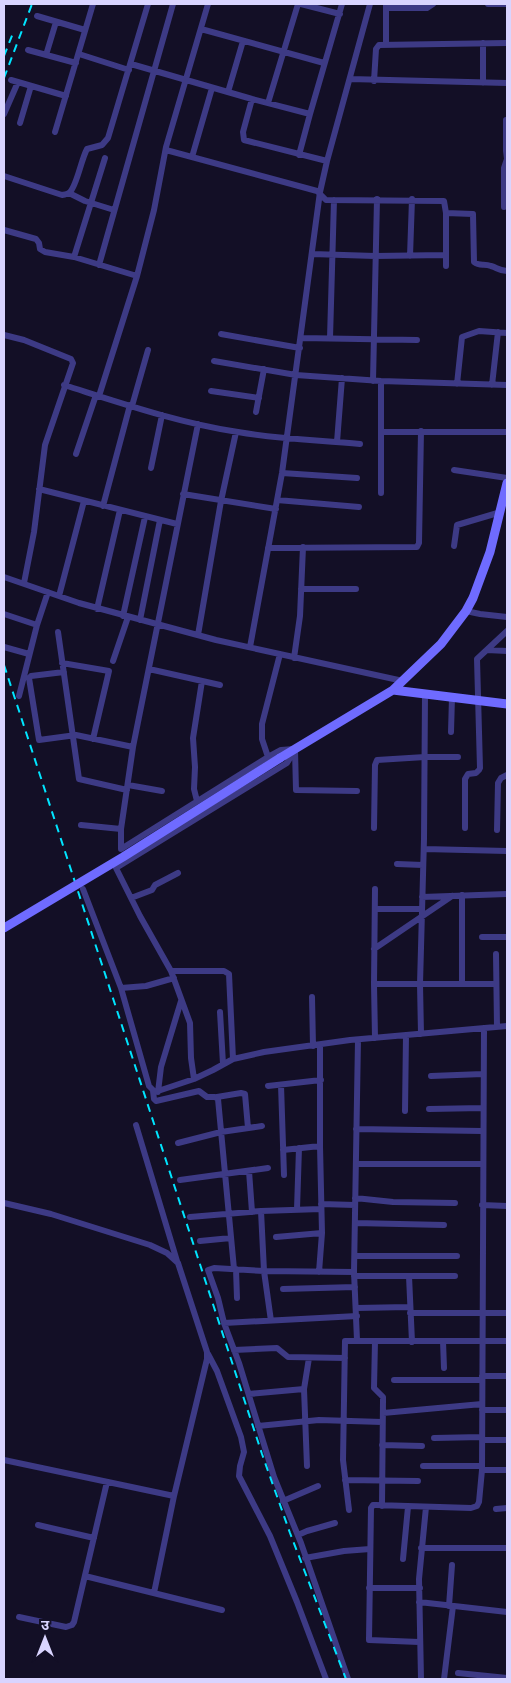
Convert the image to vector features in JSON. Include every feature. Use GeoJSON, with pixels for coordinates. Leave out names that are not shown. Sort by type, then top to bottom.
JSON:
{"type":"FeatureCollection","features":[{"type":"Feature","properties":{"kind":"street"},"geometry":{"type":"LineString","coordinates":[[55,132],[93,4]]}},
{"type":"Feature","properties":{"kind":"street"},"geometry":{"type":"LineString","coordinates":[[69,193],[87,149],[102,145],[108,138],[148,4]]}},
{"type":"Feature","properties":{"kind":"street"},"geometry":{"type":"LineString","coordinates":[[99,265],[173,4]]}},
{"type":"Feature","properties":{"kind":"street"},"geometry":{"type":"LineString","coordinates":[[76,454],[98,396],[137,276],[154,210],[166,150],[208,4]]}},
{"type":"Feature","properties":{"kind":"street"},"geometry":{"type":"LineString","coordinates":[[268,103],[299,4],[340,14]]}},
{"type":"Feature","properties":{"kind":"street"},"geometry":{"type":"LineString","coordinates":[[299,155],[342,4]]}},
{"type":"Feature","properties":{"kind":"street"},"geometry":{"type":"LineString","coordinates":[[250,648],[282,473],[320,192],[370,4]]}},
{"type":"Feature","properties":{"kind":"street"},"geometry":{"type":"LineString","coordinates":[[386,44],[386,6],[427,8],[434,4]]}},
{"type":"Feature","properties":{"kind":"street"},"geometry":{"type":"LineString","coordinates":[[488,4],[506,4]]}},
{"type":"Feature","properties":{"kind":"street"},"geometry":{"type":"LineString","coordinates":[[37,16],[85,30]]}},
{"type":"Feature","properties":{"kind":"street"},"geometry":{"type":"LineString","coordinates":[[46,55],[56,22]]}},
{"type":"Feature","properties":{"kind":"street"},"geometry":{"type":"LineString","coordinates":[[201,29],[324,63]]}},
{"type":"Feature","properties":{"kind":"street"},"geometry":{"type":"LineString","coordinates":[[228,92],[243,41]]}},
{"type":"Feature","properties":{"kind":"street"},"geometry":{"type":"LineString","coordinates":[[483,43],[483,83]]}},
{"type":"Feature","properties":{"kind":"street"},"geometry":{"type":"LineString","coordinates":[[374,80],[377,46],[386,44],[507,43]]}},
{"type":"Feature","properties":{"kind":"street"},"geometry":{"type":"LineString","coordinates":[[28,50],[76,63]]}},
{"type":"Feature","properties":{"kind":"street"},"geometry":{"type":"LineString","coordinates":[[79,54],[154,71],[310,114]]}},
{"type":"Feature","properties":{"kind":"street"},"geometry":{"type":"LineString","coordinates":[[350,79],[507,83]]}},
{"type":"Feature","properties":{"kind":"street"},"geometry":{"type":"LineString","coordinates":[[4,114],[14,81],[66,96]]}},
{"type":"Feature","properties":{"kind":"street"},"geometry":{"type":"LineString","coordinates":[[20,123],[31,86]]}},
{"type":"Feature","properties":{"kind":"street"},"geometry":{"type":"LineString","coordinates":[[192,157],[212,88]]}},
{"type":"Feature","properties":{"kind":"street"},"geometry":{"type":"LineString","coordinates":[[252,99],[243,132],[244,140],[327,161]]}},
{"type":"Feature","properties":{"kind":"street"},"geometry":{"type":"LineString","coordinates":[[504,207],[504,168],[507,159],[506,120]]}},
{"type":"Feature","properties":{"kind":"street"},"geometry":{"type":"LineString","coordinates":[[166,150],[320,192],[324,199],[444,201],[446,213],[446,266]]}},
{"type":"Feature","properties":{"kind":"street"},"geometry":{"type":"LineString","coordinates":[[74,256],[104,158]]}},
{"type":"Feature","properties":{"kind":"street"},"geometry":{"type":"LineString","coordinates":[[4,176],[59,194],[69,193],[91,203],[114,210]]}},
{"type":"Feature","properties":{"kind":"street"},"geometry":{"type":"LineString","coordinates":[[373,380],[376,199]]}},
{"type":"Feature","properties":{"kind":"street"},"geometry":{"type":"LineString","coordinates":[[330,338],[334,200]]}},
{"type":"Feature","properties":{"kind":"street"},"geometry":{"type":"LineString","coordinates":[[410,256],[412,200]]}},
{"type":"Feature","properties":{"kind":"street"},"geometry":{"type":"LineString","coordinates":[[446,213],[473,214],[474,262],[478,266],[489,266],[496,270],[507,270]]}},
{"type":"Feature","properties":{"kind":"street"},"geometry":{"type":"LineString","coordinates":[[4,230],[36,239],[40,249],[45,252],[74,256],[137,276]]}},
{"type":"Feature","properties":{"kind":"street"},"geometry":{"type":"LineString","coordinates":[[312,254],[376,256],[446,255]]}},
{"type":"Feature","properties":{"kind":"street"},"geometry":{"type":"LineString","coordinates":[[456,384],[462,337],[474,332],[507,333]]}},
{"type":"Feature","properties":{"kind":"street"},"geometry":{"type":"LineString","coordinates":[[492,385],[498,332]]}},
{"type":"Feature","properties":{"kind":"street"},"geometry":{"type":"LineString","coordinates":[[221,334],[300,348]]}},
{"type":"Feature","properties":{"kind":"street"},"geometry":{"type":"LineString","coordinates":[[4,335],[24,340],[70,359],[73,364],[64,385],[45,445],[34,532],[24,583]]}},
{"type":"Feature","properties":{"kind":"street"},"geometry":{"type":"LineString","coordinates":[[301,338],[417,340]]}},
{"type":"Feature","properties":{"kind":"street"},"geometry":{"type":"LineString","coordinates":[[103,506],[148,350]]}},
{"type":"Feature","properties":{"kind":"street"},"geometry":{"type":"LineString","coordinates":[[214,361],[296,375],[381,382],[507,385]]}},
{"type":"Feature","properties":{"kind":"street"},"geometry":{"type":"LineString","coordinates":[[256,412],[264,370]]}},
{"type":"Feature","properties":{"kind":"street"},"geometry":{"type":"LineString","coordinates":[[337,442],[342,378]]}},
{"type":"Feature","properties":{"kind":"street"},"geometry":{"type":"LineString","coordinates":[[381,382],[381,493]]}},
{"type":"Feature","properties":{"kind":"street"},"geometry":{"type":"LineString","coordinates":[[64,385],[162,415],[236,432],[287,439],[360,444]]}},
{"type":"Feature","properties":{"kind":"street"},"geometry":{"type":"LineString","coordinates":[[211,391],[259,398]]}},
{"type":"Feature","properties":{"kind":"street"},"geometry":{"type":"LineString","coordinates":[[151,468],[162,415]]}},
{"type":"Feature","properties":{"kind":"street"},"geometry":{"type":"LineString","coordinates":[[198,424],[133,747],[121,829],[122,849],[268,756],[281,750],[295,749]]}},
{"type":"Feature","properties":{"kind":"street"},"geometry":{"type":"LineString","coordinates":[[198,635],[221,501],[236,432]]}},
{"type":"Feature","properties":{"kind":"street"},"geometry":{"type":"LineString","coordinates":[[382,432],[507,432]]}},
{"type":"Feature","properties":{"kind":"street"},"geometry":{"type":"LineString","coordinates":[[268,548],[417,547],[419,543],[421,432]]}},
{"type":"Feature","properties":{"kind":"street"},"geometry":{"type":"LineString","coordinates":[[454,470],[507,478]]}},
{"type":"Feature","properties":{"kind":"street"},"geometry":{"type":"LineString","coordinates":[[282,473],[356,478]]}},
{"type":"Feature","properties":{"kind":"street"},"geometry":{"type":"LineString","coordinates":[[4,928],[123,857],[280,758],[393,690],[441,644],[466,611],[473,598],[490,552],[507,483]]}},
{"type":"Feature","properties":{"kind":"street"},"geometry":{"type":"LineString","coordinates":[[39,489],[177,524]]}},
{"type":"Feature","properties":{"kind":"street"},"geometry":{"type":"LineString","coordinates":[[183,494],[276,509]]}},
{"type":"Feature","properties":{"kind":"street"},"geometry":{"type":"LineString","coordinates":[[277,500],[359,507]]}},
{"type":"Feature","properties":{"kind":"street"},"geometry":{"type":"LineString","coordinates":[[59,596],[84,501]]}},
{"type":"Feature","properties":{"kind":"street"},"geometry":{"type":"LineString","coordinates":[[97,608],[120,510]]}},
{"type":"Feature","properties":{"kind":"street"},"geometry":{"type":"LineString","coordinates":[[454,546],[457,525],[501,512]]}},
{"type":"Feature","properties":{"kind":"street"},"geometry":{"type":"LineString","coordinates":[[113,661],[125,616],[145,516]]}},
{"type":"Feature","properties":{"kind":"street"},"geometry":{"type":"LineString","coordinates":[[140,620],[160,520]]}},
{"type":"Feature","properties":{"kind":"street"},"geometry":{"type":"LineString","coordinates":[[294,658],[300,621],[303,547]]}},
{"type":"Feature","properties":{"kind":"street"},"geometry":{"type":"LineString","coordinates":[[4,577],[97,608],[158,625],[250,648],[403,681]]}},
{"type":"Feature","properties":{"kind":"street"},"geometry":{"type":"LineString","coordinates":[[302,589],[356,589]]}},
{"type":"Feature","properties":{"kind":"street"},"geometry":{"type":"LineString","coordinates":[[19,696],[37,625],[48,592]]}},
{"type":"Feature","properties":{"kind":"street"},"geometry":{"type":"LineString","coordinates":[[466,611],[507,616]]}},
{"type":"Feature","properties":{"kind":"street"},"geometry":{"type":"LineString","coordinates":[[4,614],[37,625]]}},
{"type":"Feature","properties":{"kind":"street"},"geometry":{"type":"LineString","coordinates":[[465,828],[466,776],[478,772],[480,768],[478,659],[507,631]]}},
{"type":"Feature","properties":{"kind":"street"},"geometry":{"type":"LineString","coordinates":[[58,632],[80,780],[128,788],[162,791]]}},
{"type":"Feature","properties":{"kind":"street"},"geometry":{"type":"LineString","coordinates":[[4,646],[29,654]]}},
{"type":"Feature","properties":{"kind":"street"},"geometry":{"type":"LineString","coordinates":[[487,650],[507,651]]}},
{"type":"Feature","properties":{"kind":"street"},"geometry":{"type":"LineString","coordinates":[[268,756],[262,739],[262,724],[280,654]]}},
{"type":"Feature","properties":{"kind":"street"},"geometry":{"type":"LineString","coordinates":[[62,663],[109,671],[93,738]]}},
{"type":"Feature","properties":{"kind":"street"},"geometry":{"type":"LineString","coordinates":[[149,669],[220,685]]}},
{"type":"Feature","properties":{"kind":"street"},"geometry":{"type":"LineString","coordinates":[[64,672],[31,676],[29,678],[39,740],[72,735],[133,747]]}},
{"type":"Feature","properties":{"kind":"street"},"geometry":{"type":"LineString","coordinates":[[197,801],[194,789],[193,738],[202,681]]}},
{"type":"Feature","properties":{"kind":"street"},"geometry":{"type":"LineString","coordinates":[[393,690],[507,704]]}},
{"type":"Feature","properties":{"kind":"street"},"geometry":{"type":"LineString","coordinates":[[420,1034],[425,694]]}},
{"type":"Feature","properties":{"kind":"street"},"geometry":{"type":"LineString","coordinates":[[451,732],[452,697]]}},
{"type":"Feature","properties":{"kind":"street"},"geometry":{"type":"LineString","coordinates":[[295,749],[296,790],[358,791]]}},
{"type":"Feature","properties":{"kind":"street"},"geometry":{"type":"LineString","coordinates":[[194,1079],[190,1023],[174,978],[116,868],[287,763],[295,749]]}},
{"type":"Feature","properties":{"kind":"street"},"geometry":{"type":"LineString","coordinates":[[374,828],[375,763],[379,760],[458,757]]}},
{"type":"Feature","properties":{"kind":"street"},"geometry":{"type":"LineString","coordinates":[[497,830],[498,783],[501,778],[507,775]]}},
{"type":"Feature","properties":{"kind":"street"},"geometry":{"type":"LineString","coordinates":[[81,825],[121,829]]}},
{"type":"Feature","properties":{"kind":"street"},"geometry":{"type":"LineString","coordinates":[[424,849],[507,851]]}},
{"type":"Feature","properties":{"kind":"street"},"geometry":{"type":"LineString","coordinates":[[396,864],[423,865]]}},
{"type":"Feature","properties":{"kind":"street"},"geometry":{"type":"LineString","coordinates":[[131,898],[152,890],[155,885],[178,873]]}},
{"type":"Feature","properties":{"kind":"street"},"geometry":{"type":"LineString","coordinates":[[83,889],[120,988],[149,1086],[155,1091]]}},
{"type":"Feature","properties":{"kind":"street"},"geometry":{"type":"LineString","coordinates":[[375,1038],[374,949],[376,889]]}},
{"type":"Feature","properties":{"kind":"street"},"geometry":{"type":"LineString","coordinates":[[422,897],[507,894]]}},
{"type":"Feature","properties":{"kind":"street"},"geometry":{"type":"LineString","coordinates":[[462,895],[462,984]]}},
{"type":"Feature","properties":{"kind":"street"},"geometry":{"type":"LineString","coordinates":[[374,949],[452,896]]}},
{"type":"Feature","properties":{"kind":"street"},"geometry":{"type":"LineString","coordinates":[[375,909],[422,909]]}},
{"type":"Feature","properties":{"kind":"street"},"geometry":{"type":"LineString","coordinates":[[482,937],[507,937]]}},
{"type":"Feature","properties":{"kind":"street"},"geometry":{"type":"LineString","coordinates":[[496,954],[497,1027]]}},
{"type":"Feature","properties":{"kind":"street"},"geometry":{"type":"LineString","coordinates":[[171,971],[224,971],[229,974],[233,1059]]}},
{"type":"Feature","properties":{"kind":"street"},"geometry":{"type":"LineString","coordinates":[[120,988],[151,985],[174,978]]}},
{"type":"Feature","properties":{"kind":"street"},"geometry":{"type":"LineString","coordinates":[[374,984],[495,984]]}},
{"type":"Feature","properties":{"kind":"street"},"geometry":{"type":"LineString","coordinates":[[312,997],[321,1080],[322,1234],[319,1272]]}},
{"type":"Feature","properties":{"kind":"street"},"geometry":{"type":"LineString","coordinates":[[181,1001],[160,1067],[154,1099],[156,1101],[199,1090],[207,1097],[245,1094],[248,1128]]}},
{"type":"Feature","properties":{"kind":"street"},"geometry":{"type":"LineString","coordinates":[[220,1012],[223,1064]]}},
{"type":"Feature","properties":{"kind":"street"},"geometry":{"type":"LineString","coordinates":[[155,1091],[194,1079],[233,1059],[291,1048],[507,1026]]}},
{"type":"Feature","properties":{"kind":"street"},"geometry":{"type":"LineString","coordinates":[[419,1642],[369,1640],[371,1506],[471,1508],[477,1506],[479,1502],[482,1468],[482,1131],[484,1028]]}},
{"type":"Feature","properties":{"kind":"street"},"geometry":{"type":"LineString","coordinates":[[405,1111],[406,1035]]}},
{"type":"Feature","properties":{"kind":"street"},"geometry":{"type":"LineString","coordinates":[[357,1340],[354,1274],[358,1040]]}},
{"type":"Feature","properties":{"kind":"street"},"geometry":{"type":"LineString","coordinates":[[430,1076],[483,1074]]}},
{"type":"Feature","properties":{"kind":"street"},"geometry":{"type":"LineString","coordinates":[[268,1086],[321,1080]]}},
{"type":"Feature","properties":{"kind":"street"},"geometry":{"type":"LineString","coordinates":[[281,1085],[284,1175]]}},
{"type":"Feature","properties":{"kind":"street"},"geometry":{"type":"LineString","coordinates":[[217,1097],[238,1298]]}},
{"type":"Feature","properties":{"kind":"street"},"geometry":{"type":"LineString","coordinates":[[429,1108],[483,1108]]}},
{"type":"Feature","properties":{"kind":"street"},"geometry":{"type":"LineString","coordinates":[[136,1126],[207,1352],[217,1371],[241,1437],[244,1452],[239,1476],[270,1536],[326,1679]]}},
{"type":"Feature","properties":{"kind":"street"},"geometry":{"type":"LineString","coordinates":[[178,1143],[221,1132],[262,1126]]}},
{"type":"Feature","properties":{"kind":"street"},"geometry":{"type":"LineString","coordinates":[[356,1129],[482,1131]]}},
{"type":"Feature","properties":{"kind":"street"},"geometry":{"type":"LineString","coordinates":[[283,1150],[320,1146]]}},
{"type":"Feature","properties":{"kind":"street"},"geometry":{"type":"LineString","coordinates":[[297,1209],[299,1148]]}},
{"type":"Feature","properties":{"kind":"street"},"geometry":{"type":"LineString","coordinates":[[356,1164],[483,1164]]}},
{"type":"Feature","properties":{"kind":"street"},"geometry":{"type":"LineString","coordinates":[[180,1180],[268,1168]]}},
{"type":"Feature","properties":{"kind":"street"},"geometry":{"type":"LineString","coordinates":[[249,1171],[252,1212]]}},
{"type":"Feature","properties":{"kind":"street"},"geometry":{"type":"LineString","coordinates":[[190,1217],[321,1207],[355,1202],[455,1203]]}},
{"type":"Feature","properties":{"kind":"street"},"geometry":{"type":"LineString","coordinates":[[4,1203],[51,1214],[150,1245],[167,1252],[178,1263]]}},
{"type":"Feature","properties":{"kind":"street"},"geometry":{"type":"LineString","coordinates":[[482,1205],[507,1206]]}},
{"type":"Feature","properties":{"kind":"street"},"geometry":{"type":"LineString","coordinates":[[261,1211],[264,1271],[271,1321]]}},
{"type":"Feature","properties":{"kind":"street"},"geometry":{"type":"LineString","coordinates":[[355,1223],[444,1225]]}},
{"type":"Feature","properties":{"kind":"street"},"geometry":{"type":"LineString","coordinates":[[276,1237],[322,1234]]}},
{"type":"Feature","properties":{"kind":"street"},"geometry":{"type":"LineString","coordinates":[[200,1240],[232,1238]]}},
{"type":"Feature","properties":{"kind":"street"},"geometry":{"type":"LineString","coordinates":[[355,1256],[456,1256]]}},
{"type":"Feature","properties":{"kind":"street"},"geometry":{"type":"LineString","coordinates":[[348,1679],[298,1535],[283,1501],[208,1270],[214,1268],[409,1276],[455,1276]]}},
{"type":"Feature","properties":{"kind":"street"},"geometry":{"type":"LineString","coordinates":[[409,1276],[412,1342]]}},
{"type":"Feature","properties":{"kind":"street"},"geometry":{"type":"LineString","coordinates":[[282,1289],[355,1287]]}},
{"type":"Feature","properties":{"kind":"street"},"geometry":{"type":"LineString","coordinates":[[356,1308],[507,1313]]}},
{"type":"Feature","properties":{"kind":"street"},"geometry":{"type":"LineString","coordinates":[[224,1323],[357,1316]]}},
{"type":"Feature","properties":{"kind":"street"},"geometry":{"type":"LineString","coordinates":[[348,1510],[343,1420],[345,1341],[507,1341]]}},
{"type":"Feature","properties":{"kind":"street"},"geometry":{"type":"LineString","coordinates":[[375,1341],[374,1388],[383,1397],[382,1506]]}},
{"type":"Feature","properties":{"kind":"street"},"geometry":{"type":"LineString","coordinates":[[444,1341],[444,1368]]}},
{"type":"Feature","properties":{"kind":"street"},"geometry":{"type":"LineString","coordinates":[[234,1350],[277,1348],[288,1357],[345,1358]]}},
{"type":"Feature","properties":{"kind":"street"},"geometry":{"type":"LineString","coordinates":[[154,1593],[174,1496],[204,1374],[207,1352]]}},
{"type":"Feature","properties":{"kind":"street"},"geometry":{"type":"LineString","coordinates":[[307,1466],[304,1389],[309,1358]]}},
{"type":"Feature","properties":{"kind":"street"},"geometry":{"type":"LineString","coordinates":[[394,1380],[507,1376]]}},
{"type":"Feature","properties":{"kind":"street"},"geometry":{"type":"LineString","coordinates":[[249,1394],[304,1389]]}},
{"type":"Feature","properties":{"kind":"street"},"geometry":{"type":"LineString","coordinates":[[383,1413],[482,1407],[507,1410]]}},
{"type":"Feature","properties":{"kind":"street"},"geometry":{"type":"LineString","coordinates":[[258,1426],[343,1420],[382,1422]]}},
{"type":"Feature","properties":{"kind":"street"},"geometry":{"type":"LineString","coordinates":[[434,1438],[507,1440]]}},
{"type":"Feature","properties":{"kind":"street"},"geometry":{"type":"LineString","coordinates":[[382,1445],[422,1446]]}},
{"type":"Feature","properties":{"kind":"street"},"geometry":{"type":"LineString","coordinates":[[4,1460],[174,1496]]}},
{"type":"Feature","properties":{"kind":"street"},"geometry":{"type":"LineString","coordinates":[[423,1466],[507,1470]]}},
{"type":"Feature","properties":{"kind":"street"},"geometry":{"type":"LineString","coordinates":[[345,1480],[418,1481]]}},
{"type":"Feature","properties":{"kind":"street"},"geometry":{"type":"LineString","coordinates":[[20,1617],[62,1626],[72,1625],[75,1620],[107,1482]]}},
{"type":"Feature","properties":{"kind":"street"},"geometry":{"type":"LineString","coordinates":[[283,1501],[318,1486]]}},
{"type":"Feature","properties":{"kind":"street"},"geometry":{"type":"LineString","coordinates":[[403,1559],[408,1507]]}},
{"type":"Feature","properties":{"kind":"street"},"geometry":{"type":"LineString","coordinates":[[421,1679],[419,1602],[421,1548],[426,1508]]}},
{"type":"Feature","properties":{"kind":"street"},"geometry":{"type":"LineString","coordinates":[[496,1509],[507,1508]]}},
{"type":"Feature","properties":{"kind":"street"},"geometry":{"type":"LineString","coordinates":[[298,1535],[335,1523]]}},
{"type":"Feature","properties":{"kind":"street"},"geometry":{"type":"LineString","coordinates":[[38,1525],[94,1538]]}},
{"type":"Feature","properties":{"kind":"street"},"geometry":{"type":"LineString","coordinates":[[421,1548],[507,1548]]}},
{"type":"Feature","properties":{"kind":"street"},"geometry":{"type":"LineString","coordinates":[[305,1558],[344,1551],[370,1549]]}},
{"type":"Feature","properties":{"kind":"street"},"geometry":{"type":"LineString","coordinates":[[444,1679],[451,1606],[452,1565]]}},
{"type":"Feature","properties":{"kind":"street"},"geometry":{"type":"LineString","coordinates":[[85,1576],[222,1610]]}},
{"type":"Feature","properties":{"kind":"street"},"geometry":{"type":"LineString","coordinates":[[369,1588],[420,1588]]}},
{"type":"Feature","properties":{"kind":"street"},"geometry":{"type":"LineString","coordinates":[[419,1602],[507,1612]]}},
{"type":"Feature","properties":{"kind":"street"},"geometry":{"type":"LineString","coordinates":[[458,1673],[507,1678]]}},
{"type":"Feature","properties":{"kind":"railway"},"geometry":{"type":"LineString","coordinates":[[4,78],[32,4]]}},
{"type":"Feature","properties":{"kind":"railway"},"geometry":{"type":"LineString","coordinates":[[4,56],[13,33]]}},
{"type":"Feature","properties":{"kind":"railway"},"geometry":{"type":"LineString","coordinates":[[4,665],[262,1454],[346,1679]]}}]}
